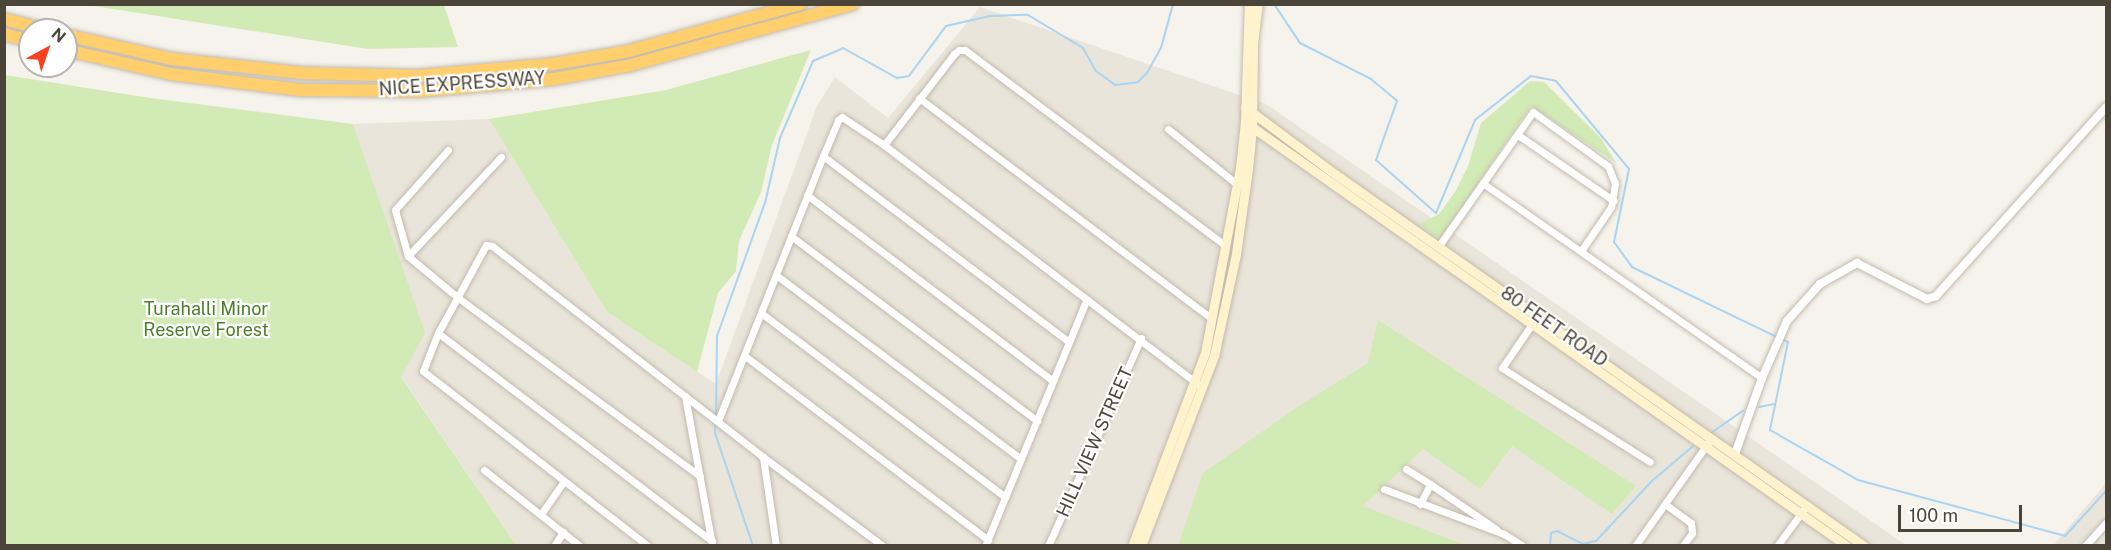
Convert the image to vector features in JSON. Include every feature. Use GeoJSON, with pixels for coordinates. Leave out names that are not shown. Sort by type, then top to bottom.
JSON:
{"type":"FeatureCollection","features":[{"type":"Feature","properties":{"kind":"highway","name":"NICE EXPRESSWAY"},"geometry":{"type":"LineString","coordinates":[[78,38],[195,62],[301,74],[417,76],[553,64],[625,52],[801,4]]}},
{"type":"Feature","properties":{"kind":"highway","name":"NICE EXPRESSWAY"},"geometry":{"type":"LineString","coordinates":[[78,53],[171,74],[289,88],[420,91],[554,79],[631,65],[853,4]]}},
{"type":"Feature","properties":{"kind":"main road"},"geometry":{"type":"LineString","coordinates":[[1132,546],[1199,384],[1214,356],[1236,254],[1249,125],[1249,4]]}},
{"type":"Feature","properties":{"kind":"main road"},"geometry":{"type":"LineString","coordinates":[[1249,110],[1258,4]]}},
{"type":"Feature","properties":{"kind":"main road","name":"80 FEET ROAD"},"geometry":{"type":"LineString","coordinates":[[1249,110],[1709,442],[1804,509],[1864,546]]}},
{"type":"Feature","properties":{"kind":"main road"},"geometry":{"type":"LineString","coordinates":[[1141,546],[1199,384],[1249,125]]}},
{"type":"Feature","properties":{"kind":"main road","name":"80 FEET ROAD"},"geometry":{"type":"LineString","coordinates":[[1249,125],[1532,324],[1709,442],[1735,454],[1847,546]]}},
{"type":"Feature","properties":{"kind":"street"},"geometry":{"type":"LineString","coordinates":[[884,145],[954,54],[965,50],[1226,246]]}},
{"type":"Feature","properties":{"kind":"street"},"geometry":{"type":"LineString","coordinates":[[919,98],[1211,318]]}},
{"type":"Feature","properties":{"kind":"street"},"geometry":{"type":"LineString","coordinates":[[1735,454],[1761,378],[1780,333],[1793,312],[1818,286],[1854,263],[1861,263],[1927,298],[1935,296],[2106,107]]}},
{"type":"Feature","properties":{"kind":"street"},"geometry":{"type":"LineString","coordinates":[[1438,247],[1533,111],[1608,166],[1616,187],[1614,201],[1581,251]]}},
{"type":"Feature","properties":{"kind":"street"},"geometry":{"type":"LineString","coordinates":[[718,421],[807,195],[842,117],[884,145],[1199,384]]}},
{"type":"Feature","properties":{"kind":"street"},"geometry":{"type":"LineString","coordinates":[[1168,129],[1238,185]]}},
{"type":"Feature","properties":{"kind":"street"},"geometry":{"type":"LineString","coordinates":[[1518,135],[1614,201]]}},
{"type":"Feature","properties":{"kind":"street"},"geometry":{"type":"LineString","coordinates":[[448,150],[395,210],[408,256],[457,297],[700,476]]}},
{"type":"Feature","properties":{"kind":"street"},"geometry":{"type":"LineString","coordinates":[[823,156],[1069,342]]}},
{"type":"Feature","properties":{"kind":"street"},"geometry":{"type":"LineString","coordinates":[[408,256],[501,157]]}},
{"type":"Feature","properties":{"kind":"street"},"geometry":{"type":"LineString","coordinates":[[1484,184],[1761,378]]}},
{"type":"Feature","properties":{"kind":"street"},"geometry":{"type":"LineString","coordinates":[[807,195],[1053,381]]}},
{"type":"Feature","properties":{"kind":"street"},"geometry":{"type":"LineString","coordinates":[[791,236],[1037,421]]}},
{"type":"Feature","properties":{"kind":"street"},"geometry":{"type":"LineString","coordinates":[[648,546],[424,374],[422,367],[438,333],[484,247],[492,246],[763,457],[883,546]]}},
{"type":"Feature","properties":{"kind":"street"},"geometry":{"type":"LineString","coordinates":[[776,275],[1021,459]]}},
{"type":"Feature","properties":{"kind":"street"},"geometry":{"type":"LineString","coordinates":[[745,356],[986,543],[1087,299]]}},
{"type":"Feature","properties":{"kind":"street"},"geometry":{"type":"LineString","coordinates":[[761,313],[1005,497]]}},
{"type":"Feature","properties":{"kind":"street"},"geometry":{"type":"LineString","coordinates":[[1532,324],[1502,368],[1650,462]]}},
{"type":"Feature","properties":{"kind":"street"},"geometry":{"type":"LineString","coordinates":[[438,333],[712,543]]}},
{"type":"Feature","properties":{"kind":"street","name":"HILL VIEW STREET"},"geometry":{"type":"LineString","coordinates":[[1048,546],[1141,338]]}},
{"type":"Feature","properties":{"kind":"street"},"geometry":{"type":"LineString","coordinates":[[685,396],[712,543]]}},
{"type":"Feature","properties":{"kind":"street"},"geometry":{"type":"LineString","coordinates":[[1635,546],[1709,442]]}},
{"type":"Feature","properties":{"kind":"street"},"geometry":{"type":"LineString","coordinates":[[763,457],[777,544]]}},
{"type":"Feature","properties":{"kind":"street"},"geometry":{"type":"LineString","coordinates":[[1406,469],[1523,546]]}},
{"type":"Feature","properties":{"kind":"street"},"geometry":{"type":"LineString","coordinates":[[484,470],[580,546]]}},
{"type":"Feature","properties":{"kind":"street"},"geometry":{"type":"LineString","coordinates":[[541,514],[564,481]]}},
{"type":"Feature","properties":{"kind":"street"},"geometry":{"type":"LineString","coordinates":[[1420,504],[1430,484]]}},
{"type":"Feature","properties":{"kind":"street"},"geometry":{"type":"LineString","coordinates":[[1384,489],[1504,534]]}},
{"type":"Feature","properties":{"kind":"street"},"geometry":{"type":"LineString","coordinates":[[1665,504],[1691,523],[1692,533],[1683,546]]}},
{"type":"Feature","properties":{"kind":"street"},"geometry":{"type":"LineString","coordinates":[[1777,546],[1804,509]]}},
{"type":"Feature","properties":{"kind":"street"},"geometry":{"type":"LineString","coordinates":[[2085,546],[2106,523]]}},
{"type":"Feature","properties":{"kind":"street"},"geometry":{"type":"LineString","coordinates":[[554,546],[563,532]]}},
{"type":"Feature","properties":{"kind":"shaded area"},"geometry":{"type":"Polygon","coordinates":[[[980,7],[1266,104],[1906,545],[516,545],[401,376],[424,333],[353,124],[489,119],[607,312],[716,384],[817,106],[835,77],[888,118],[980,7]]]}},
{"type":"Feature","properties":{"kind":"shaded area"},"geometry":{"type":"Polygon","coordinates":[[[2106,483],[2106,545],[2053,546],[2073,522],[2106,483]]]}},
{"type":"Feature","properties":{"kind":"green space"},"geometry":{"type":"Polygon","coordinates":[[[88,5],[444,5],[458,47],[368,49],[88,5]]]}},
{"type":"Feature","properties":{"kind":"green space"},"geometry":{"type":"Polygon","coordinates":[[[811,50],[772,145],[761,192],[739,241],[736,271],[718,293],[697,372],[607,312],[489,119],[666,90],[811,50]]]}},
{"type":"Feature","properties":{"kind":"green space","name":"Turahalli Minor Reserve Forest"},"geometry":{"type":"Polygon","coordinates":[[[5,75],[150,98],[353,124],[425,333],[401,377],[516,545],[5,545],[5,75]]]}},
{"type":"Feature","properties":{"kind":"green space"},"geometry":{"type":"Polygon","coordinates":[[[1530,81],[1544,82],[1601,138],[1616,163],[1531,106],[1439,240],[1420,224],[1439,214],[1455,192],[1468,166],[1481,123],[1530,81]]]}},
{"type":"Feature","properties":{"kind":"green space"},"geometry":{"type":"Polygon","coordinates":[[[1378,320],[1636,486],[1612,514],[1512,446],[1480,489],[1423,449],[1363,506],[1465,545],[1178,546],[1203,473],[1299,406],[1368,363],[1378,320]]]}},
{"type":"Feature","properties":{"kind":"waterway"},"geometry":{"type":"LineString","coordinates":[[716,417],[717,336],[765,203],[780,138],[813,61],[843,48],[897,78],[909,76],[946,26],[990,16],[1028,15],[1083,48],[1096,71],[1115,85],[1138,82],[1147,73],[1161,48],[1173,4]]}},
{"type":"Feature","properties":{"kind":"waterway"},"geometry":{"type":"LineString","coordinates":[[1274,4],[1300,43],[1371,79],[1397,101],[1376,160],[1436,213],[1475,120],[1531,76],[1556,81],[1629,169],[1614,242],[1632,267],[1777,337]]}},
{"type":"Feature","properties":{"kind":"waterway"},"geometry":{"type":"LineString","coordinates":[[1782,339],[1788,342],[1770,430],[1858,480],[2065,536],[2106,491]]}},
{"type":"Feature","properties":{"kind":"waterway"},"geometry":{"type":"LineString","coordinates":[[1759,407],[1774,404]]}},
{"type":"Feature","properties":{"kind":"waterway"},"geometry":{"type":"LineString","coordinates":[[1711,433],[1743,411]]}},
{"type":"Feature","properties":{"kind":"waterway"},"geometry":{"type":"LineString","coordinates":[[715,423],[715,433],[753,546]]}},
{"type":"Feature","properties":{"kind":"waterway"},"geometry":{"type":"LineString","coordinates":[[1550,546],[1551,533],[1557,531],[1582,544],[1596,541],[1652,481],[1693,446]]}}]}
